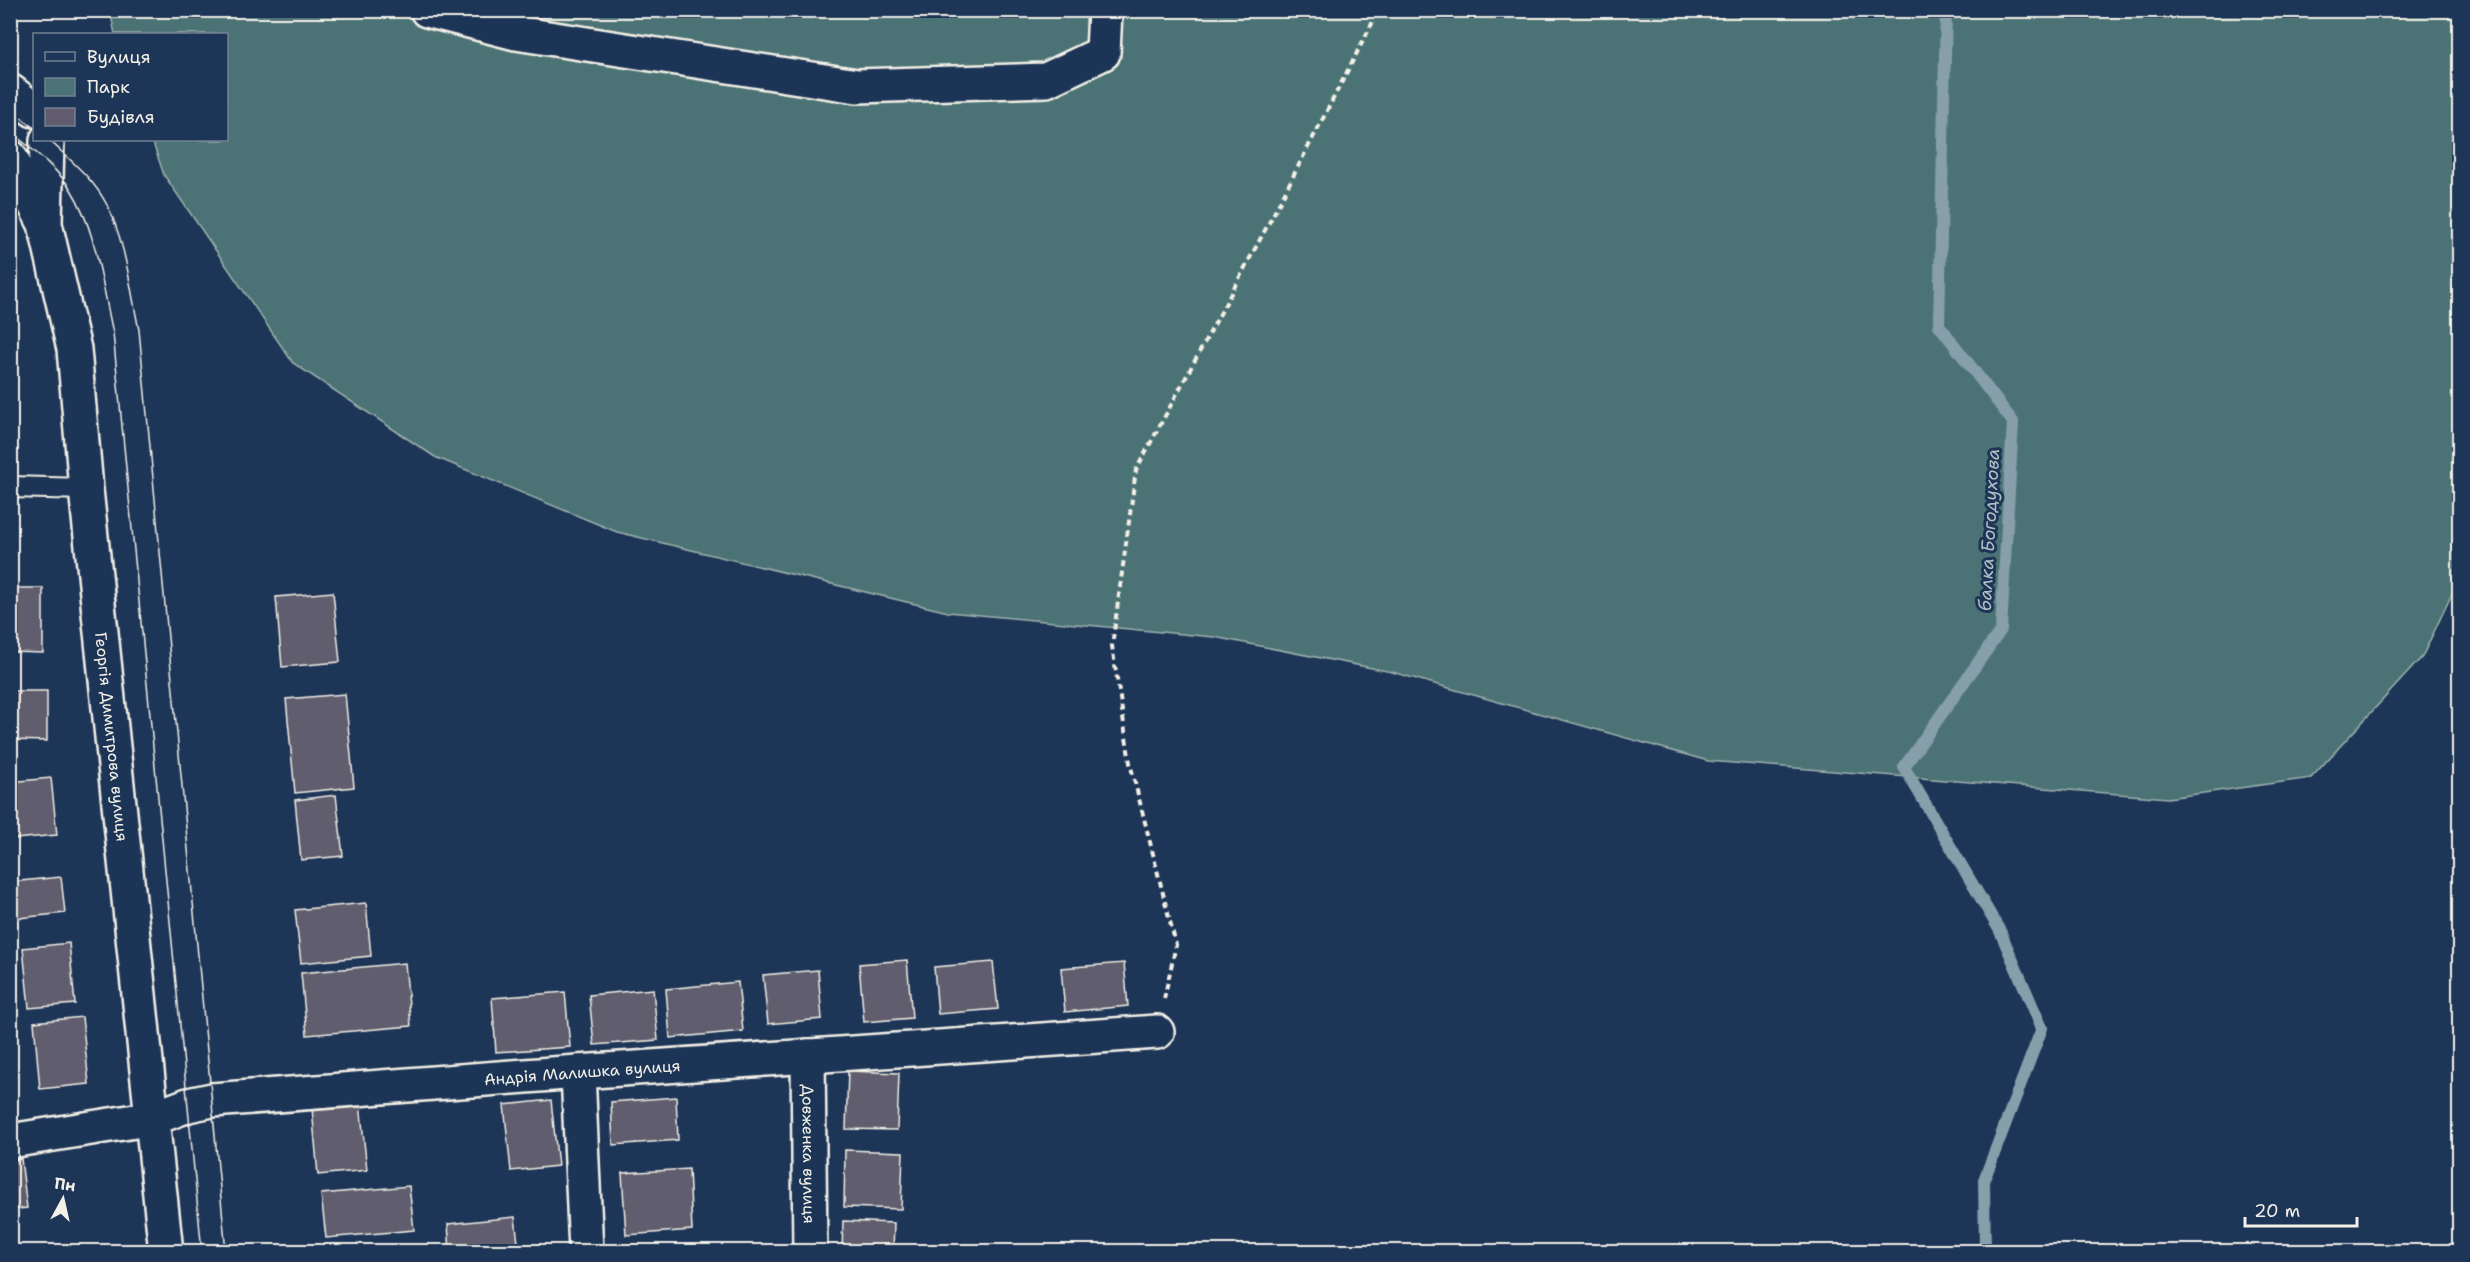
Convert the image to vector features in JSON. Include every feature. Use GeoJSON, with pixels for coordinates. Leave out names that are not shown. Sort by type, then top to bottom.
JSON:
{"type":"FeatureCollection","features":[{"type":"Feature","properties":{"kind":"street"},"geometry":{"type":"LineString","coordinates":[[427,10],[516,33],[858,86],[1046,80],[1103,54],[1105,10]]}},
{"type":"Feature","properties":{"kind":"street"},"geometry":{"type":"LineString","coordinates":[[10,91],[33,109]]}},
{"type":"Feature","properties":{"kind":"street","name":"Георгія Димитрова вулиця"},"geometry":{"type":"LineString","coordinates":[[46,141],[45,224],[74,349],[86,489],[154,1118],[166,1251]]}},
{"type":"Feature","properties":{"kind":"street","name":"Георгія Димитрова вулиця"},"geometry":{"type":"LineString","coordinates":[[10,157],[45,224]]}},
{"type":"Feature","properties":{"kind":"street","name":"Андрія Малишка вулиця"},"geometry":{"type":"LineString","coordinates":[[10,1141],[154,1118],[188,1105],[212,1100],[1157,1032]]}},
{"type":"Feature","properties":{"kind":"street","name":"Довженка вулиця"},"geometry":{"type":"LineString","coordinates":[[808,1056],[810,1251]]}},
{"type":"Feature","properties":{"kind":"street"},"geometry":{"type":"LineString","coordinates":[[578,1072],[586,1251]]}},
{"type":"Feature","properties":{"kind":"lane"},"geometry":{"type":"LineString","coordinates":[[10,488],[86,489]]}},
{"type":"Feature","properties":{"kind":"path"},"geometry":{"type":"LineString","coordinates":[[1157,1032],[1176,945],[1130,763],[1112,646],[1136,470],[1266,230],[1379,10]]}},
{"type":"Feature","properties":{"kind":"green space"},"geometry":{"type":"Polygon","coordinates":[[[110,11],[2459,11],[2459,579],[2422,657],[2311,778],[2168,798],[1708,761],[1392,672],[1214,637],[948,612],[617,532],[435,457],[293,363],[164,175],[152,141],[228,141],[228,33],[115,33],[110,11]]]}},
{"type":"Feature","properties":{"kind":"building"},"geometry":{"type":"Polygon","coordinates":[[[10,588],[43,588],[43,653],[10,652],[10,588]]]}},
{"type":"Feature","properties":{"kind":"building"},"geometry":{"type":"Polygon","coordinates":[[[333,592],[340,662],[282,667],[276,597],[333,592]]]}},
{"type":"Feature","properties":{"kind":"building"},"geometry":{"type":"Polygon","coordinates":[[[10,691],[47,691],[47,741],[10,740],[10,691]]]}},
{"type":"Feature","properties":{"kind":"building"},"geometry":{"type":"Polygon","coordinates":[[[345,694],[354,787],[295,793],[286,699],[345,694]]]}},
{"type":"Feature","properties":{"kind":"building"},"geometry":{"type":"Polygon","coordinates":[[[51,778],[57,835],[15,839],[10,782],[51,778]]]}},
{"type":"Feature","properties":{"kind":"building"},"geometry":{"type":"Polygon","coordinates":[[[336,795],[343,856],[301,860],[295,800],[336,795]]]}},
{"type":"Feature","properties":{"kind":"building"},"geometry":{"type":"Polygon","coordinates":[[[61,877],[65,913],[10,919],[10,882],[61,877]]]}},
{"type":"Feature","properties":{"kind":"building"},"geometry":{"type":"Polygon","coordinates":[[[366,903],[371,956],[301,963],[295,910],[366,903]]]}},
{"type":"Feature","properties":{"kind":"building"},"geometry":{"type":"Polygon","coordinates":[[[69,943],[75,1004],[29,1008],[23,948],[69,943]]]}},
{"type":"Feature","properties":{"kind":"building"},"geometry":{"type":"Polygon","coordinates":[[[907,960],[912,1018],[864,1022],[859,964],[907,960]]]}},
{"type":"Feature","properties":{"kind":"building"},"geometry":{"type":"Polygon","coordinates":[[[993,962],[998,1009],[938,1014],[934,967],[993,962]]]}},
{"type":"Feature","properties":{"kind":"building"},"geometry":{"type":"Polygon","coordinates":[[[405,963],[411,1026],[307,1035],[301,973],[405,963]]]}},
{"type":"Feature","properties":{"kind":"building"},"geometry":{"type":"Polygon","coordinates":[[[1124,963],[1128,1006],[1065,1012],[1061,968],[1124,963]]]}},
{"type":"Feature","properties":{"kind":"building"},"geometry":{"type":"Polygon","coordinates":[[[818,970],[822,1019],[768,1024],[763,975],[818,970]]]}},
{"type":"Feature","properties":{"kind":"building"},"geometry":{"type":"Polygon","coordinates":[[[738,982],[743,1031],[670,1038],[666,989],[738,982]]]}},
{"type":"Feature","properties":{"kind":"building"},"geometry":{"type":"Polygon","coordinates":[[[653,989],[658,1040],[594,1045],[589,995],[653,989]]]}},
{"type":"Feature","properties":{"kind":"building"},"geometry":{"type":"Polygon","coordinates":[[[565,992],[570,1047],[496,1052],[492,998],[565,992]]]}},
{"type":"Feature","properties":{"kind":"building"},"geometry":{"type":"Polygon","coordinates":[[[82,1017],[89,1084],[40,1089],[34,1022],[82,1017]]]}},
{"type":"Feature","properties":{"kind":"building"},"geometry":{"type":"Polygon","coordinates":[[[848,1071],[899,1073],[897,1130],[846,1129],[848,1071]]]}},
{"type":"Feature","properties":{"kind":"building"},"geometry":{"type":"Polygon","coordinates":[[[676,1097],[678,1140],[613,1145],[611,1102],[676,1097]]]}},
{"type":"Feature","properties":{"kind":"building"},"geometry":{"type":"Polygon","coordinates":[[[551,1100],[558,1166],[511,1171],[504,1105],[551,1100]]]}},
{"type":"Feature","properties":{"kind":"building"},"geometry":{"type":"Polygon","coordinates":[[[360,1103],[367,1170],[318,1175],[312,1108],[360,1103]]]}},
{"type":"Feature","properties":{"kind":"building"},"geometry":{"type":"Polygon","coordinates":[[[845,1150],[903,1152],[901,1209],[844,1207],[845,1150]]]}},
{"type":"Feature","properties":{"kind":"building"},"geometry":{"type":"Polygon","coordinates":[[[21,1159],[27,1208],[10,1210],[10,1161],[21,1159]]]}},
{"type":"Feature","properties":{"kind":"building"},"geometry":{"type":"Polygon","coordinates":[[[689,1169],[692,1230],[626,1235],[622,1173],[689,1169]]]}},
{"type":"Feature","properties":{"kind":"building"},"geometry":{"type":"Polygon","coordinates":[[[409,1186],[414,1230],[326,1238],[321,1194],[409,1186]]]}},
{"type":"Feature","properties":{"kind":"building"},"geometry":{"type":"Polygon","coordinates":[[[515,1217],[519,1252],[450,1252],[448,1224],[515,1217]]]}},
{"type":"Feature","properties":{"kind":"building"},"geometry":{"type":"Polygon","coordinates":[[[843,1221],[894,1223],[893,1252],[842,1252],[843,1221]]]}},
{"type":"Feature","properties":{"kind":"waterway","name":"балка Богодухова"},"geometry":{"type":"LineString","coordinates":[[1946,10],[1939,325],[2013,422],[2001,630],[1904,767],[2000,931],[2042,1028],[1984,1180],[1985,1252]]}},
{"type":"Feature","properties":{"kind":"tram line"},"geometry":{"type":"LineString","coordinates":[[10,109],[33,127]]}},
{"type":"Feature","properties":{"kind":"tram line"},"geometry":{"type":"LineString","coordinates":[[10,131],[57,172],[79,204],[98,258],[113,333],[202,1252]]}},
{"type":"Feature","properties":{"kind":"tram line"},"geometry":{"type":"LineString","coordinates":[[50,141],[88,178],[107,205],[123,250],[139,330],[226,1252]]}}]}
